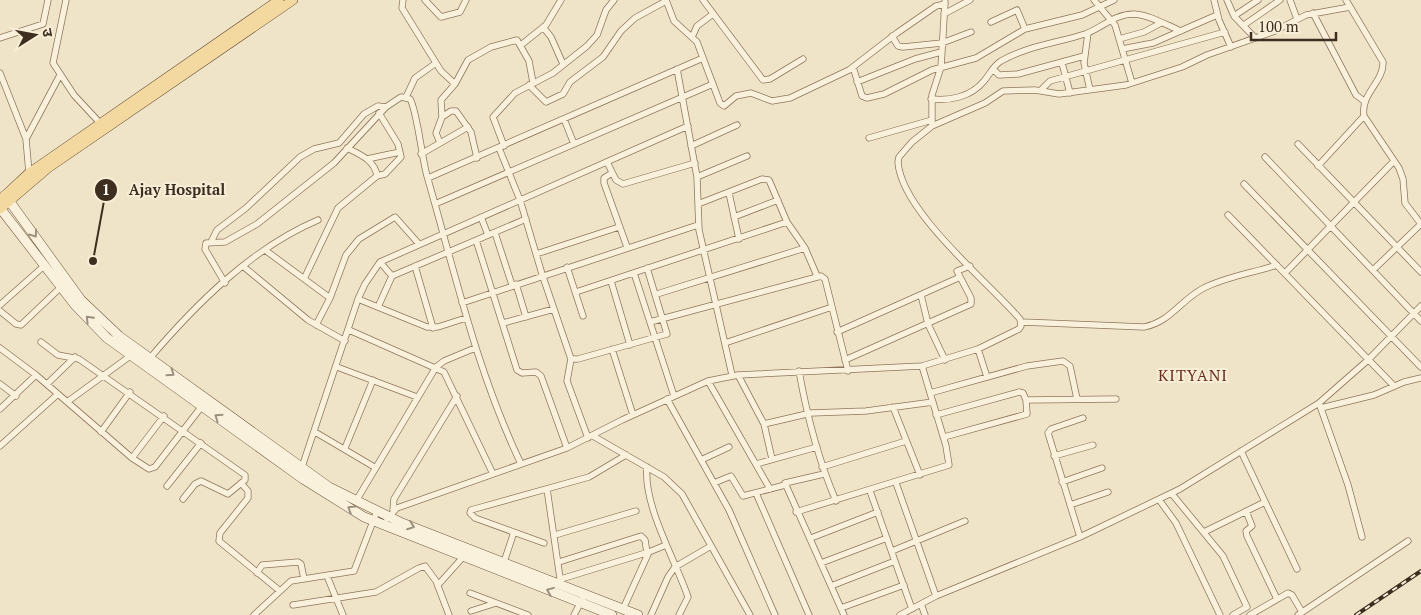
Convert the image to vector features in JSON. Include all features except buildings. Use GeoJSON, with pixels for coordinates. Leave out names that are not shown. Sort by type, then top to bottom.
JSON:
{"type":"FeatureCollection","features":[{"type":"Feature","properties":{"kind":"main road"},"geometry":{"type":"LineString","coordinates":[[279,0],[29,173],[5,199],[0,208],[61,287],[108,338],[135,353],[150,358],[329,487],[378,511],[391,513],[504,562],[561,582],[585,594],[638,615]]}},
{"type":"Feature","properties":{"kind":"main road"},"geometry":{"type":"LineString","coordinates":[[5,199],[293,0]]}},
{"type":"Feature","properties":{"kind":"main road"},"geometry":{"type":"LineString","coordinates":[[5,199],[81,300],[135,353],[202,406],[303,479],[372,521],[612,615]]}},
{"type":"Feature","properties":{"kind":"street"},"geometry":{"type":"LineString","coordinates":[[0,38],[43,24],[48,0]]}},
{"type":"Feature","properties":{"kind":"street"},"geometry":{"type":"LineString","coordinates":[[66,0],[53,59],[54,67],[76,99],[100,123]]}},
{"type":"Feature","properties":{"kind":"street"},"geometry":{"type":"LineString","coordinates":[[403,0],[402,8],[436,63],[455,84]]}},
{"type":"Feature","properties":{"kind":"street"},"geometry":{"type":"LineString","coordinates":[[425,0],[441,17],[460,12],[466,0]]}},
{"type":"Feature","properties":{"kind":"street"},"geometry":{"type":"LineString","coordinates":[[521,45],[543,27],[561,0]]}},
{"type":"Feature","properties":{"kind":"street"},"geometry":{"type":"LineString","coordinates":[[614,0],[606,10],[597,35],[587,46],[553,73],[512,96],[493,117],[508,172],[520,200],[542,274],[571,359],[567,381],[590,437],[664,477],[682,494],[750,615]]}},
{"type":"Feature","properties":{"kind":"street"},"geometry":{"type":"LineString","coordinates":[[442,117],[440,100],[455,84],[466,64],[487,49],[514,40],[521,45],[529,60],[531,84],[546,102],[564,94],[570,82],[603,57],[621,31],[635,18],[666,0],[674,21],[693,36],[722,105],[727,104],[736,96],[751,93],[772,101],[790,98],[853,67],[892,36],[945,2],[941,67],[931,99],[932,123],[899,157],[898,166],[906,187],[924,217],[1004,300],[1022,322],[1153,326],[1172,315],[1203,289],[1277,266]]}},
{"type":"Feature","properties":{"kind":"street"},"geometry":{"type":"LineString","coordinates":[[703,0],[763,80],[770,79],[804,59]]}},
{"type":"Feature","properties":{"kind":"street"},"geometry":{"type":"LineString","coordinates":[[944,14],[970,0]]}},
{"type":"Feature","properties":{"kind":"street"},"geometry":{"type":"LineString","coordinates":[[1094,0],[1110,19],[1119,39],[1132,83]]}},
{"type":"Feature","properties":{"kind":"street"},"geometry":{"type":"LineString","coordinates":[[853,67],[860,94],[867,98],[893,90],[941,67],[976,58],[1025,29],[1100,8],[1114,0]]}},
{"type":"Feature","properties":{"kind":"street"},"geometry":{"type":"LineString","coordinates":[[1214,0],[1231,47]]}},
{"type":"Feature","properties":{"kind":"street"},"geometry":{"type":"LineString","coordinates":[[1228,0],[1234,16],[1255,38]]}},
{"type":"Feature","properties":{"kind":"street"},"geometry":{"type":"LineString","coordinates":[[1234,16],[1258,0]]}},
{"type":"Feature","properties":{"kind":"street"},"geometry":{"type":"LineString","coordinates":[[1244,25],[1280,0]]}},
{"type":"Feature","properties":{"kind":"street"},"geometry":{"type":"LineString","coordinates":[[1290,0],[1297,20]]}},
{"type":"Feature","properties":{"kind":"street"},"geometry":{"type":"LineString","coordinates":[[1346,0],[1383,62],[1381,72],[1364,101],[1364,116],[1402,174],[1406,203],[1421,224],[1373,270]]}},
{"type":"Feature","properties":{"kind":"street"},"geometry":{"type":"LineString","coordinates":[[870,138],[932,123],[985,103],[1003,91],[1041,90],[1059,94],[1132,83],[1165,73],[1255,38],[1313,12],[1350,7]]}},
{"type":"Feature","properties":{"kind":"street"},"geometry":{"type":"LineString","coordinates":[[991,22],[1018,10],[1025,29]]}},
{"type":"Feature","properties":{"kind":"street"},"geometry":{"type":"LineString","coordinates":[[1313,12],[1356,95],[1364,101]]}},
{"type":"Feature","properties":{"kind":"street"},"geometry":{"type":"LineString","coordinates":[[693,36],[697,26],[713,14]]}},
{"type":"Feature","properties":{"kind":"street"},"geometry":{"type":"LineString","coordinates":[[931,99],[948,100],[968,93],[982,83],[999,63],[1023,51],[1088,33],[1110,19],[1136,14],[1181,31]]}},
{"type":"Feature","properties":{"kind":"street"},"geometry":{"type":"LineString","coordinates":[[1122,49],[1151,44],[1218,15]]}},
{"type":"Feature","properties":{"kind":"street"},"geometry":{"type":"LineString","coordinates":[[1119,39],[1144,32],[1161,23]]}},
{"type":"Feature","properties":{"kind":"street"},"geometry":{"type":"LineString","coordinates":[[543,27],[551,37],[563,64]]}},
{"type":"Feature","properties":{"kind":"street"},"geometry":{"type":"LineString","coordinates":[[892,36],[900,48],[942,42],[971,32]]}},
{"type":"Feature","properties":{"kind":"street"},"geometry":{"type":"LineString","coordinates":[[1041,90],[1050,81],[1225,32]]}},
{"type":"Feature","properties":{"kind":"street"},"geometry":{"type":"LineString","coordinates":[[1088,33],[1084,56],[1090,90]]}},
{"type":"Feature","properties":{"kind":"street"},"geometry":{"type":"LineString","coordinates":[[857,82],[915,59],[941,52]]}},
{"type":"Feature","properties":{"kind":"street"},"geometry":{"type":"LineString","coordinates":[[992,70],[1002,76],[1062,63],[1084,56]]}},
{"type":"Feature","properties":{"kind":"street"},"geometry":{"type":"LineString","coordinates":[[428,178],[703,58]]}},
{"type":"Feature","properties":{"kind":"street"},"geometry":{"type":"LineString","coordinates":[[406,97],[415,78],[436,63]]}},
{"type":"Feature","properties":{"kind":"street"},"geometry":{"type":"LineString","coordinates":[[1062,63],[1070,93]]}},
{"type":"Feature","properties":{"kind":"street"},"geometry":{"type":"LineString","coordinates":[[676,69],[697,177],[698,225],[725,343],[735,375],[764,424],[772,459]]}},
{"type":"Feature","properties":{"kind":"street"},"geometry":{"type":"LineString","coordinates":[[0,74],[26,139],[29,173]]}},
{"type":"Feature","properties":{"kind":"street"},"geometry":{"type":"LineString","coordinates":[[26,139],[60,76]]}},
{"type":"Feature","properties":{"kind":"street"},"geometry":{"type":"LineString","coordinates":[[435,204],[713,84]]}},
{"type":"Feature","properties":{"kind":"street"},"geometry":{"type":"LineString","coordinates":[[224,283],[204,249],[206,244],[225,242],[254,227],[334,163],[386,107],[401,96],[406,97],[413,104],[421,154],[475,348],[502,423],[521,464]]}},
{"type":"Feature","properties":{"kind":"street"},"geometry":{"type":"LineString","coordinates":[[211,242],[217,230],[246,208],[300,157],[314,149],[339,143],[364,114],[378,106],[386,107]]}},
{"type":"Feature","properties":{"kind":"street"},"geometry":{"type":"LineString","coordinates":[[440,143],[436,129],[442,117],[450,111],[456,111],[468,127],[477,158]]}},
{"type":"Feature","properties":{"kind":"street"},"geometry":{"type":"LineString","coordinates":[[304,279],[338,208],[378,176],[385,174],[400,160],[400,152],[379,113]]}},
{"type":"Feature","properties":{"kind":"street"},"geometry":{"type":"LineString","coordinates":[[1318,166],[1364,116]]}},
{"type":"Feature","properties":{"kind":"street"},"geometry":{"type":"LineString","coordinates":[[564,119],[574,144]]}},
{"type":"Feature","properties":{"kind":"street"},"geometry":{"type":"LineString","coordinates":[[691,146],[738,124]]}},
{"type":"Feature","properties":{"kind":"street"},"geometry":{"type":"LineString","coordinates":[[302,467],[337,367],[358,299],[365,284],[380,262],[688,126]]}},
{"type":"Feature","properties":{"kind":"street"},"geometry":{"type":"LineString","coordinates":[[421,154],[468,127]]}},
{"type":"Feature","properties":{"kind":"street"},"geometry":{"type":"LineString","coordinates":[[1298,144],[1421,272]]}},
{"type":"Feature","properties":{"kind":"street"},"geometry":{"type":"LineString","coordinates":[[347,148],[367,158],[376,169],[378,176]]}},
{"type":"Feature","properties":{"kind":"street"},"geometry":{"type":"LineString","coordinates":[[367,158],[400,152]]}},
{"type":"Feature","properties":{"kind":"street"},"geometry":{"type":"LineString","coordinates":[[697,177],[747,156]]}},
{"type":"Feature","properties":{"kind":"street"},"geometry":{"type":"LineString","coordinates":[[1265,157],[1421,320]]}},
{"type":"Feature","properties":{"kind":"street"},"geometry":{"type":"LineString","coordinates":[[1284,273],[1394,161]]}},
{"type":"Feature","properties":{"kind":"street"},"geometry":{"type":"LineString","coordinates":[[607,162],[618,183],[623,184],[695,163]]}},
{"type":"Feature","properties":{"kind":"street"},"geometry":{"type":"LineString","coordinates":[[612,173],[603,180],[627,247]]}},
{"type":"Feature","properties":{"kind":"street"},"geometry":{"type":"LineString","coordinates":[[698,204],[766,179],[769,180],[787,222],[805,248],[818,276]]}},
{"type":"Feature","properties":{"kind":"street"},"geometry":{"type":"LineString","coordinates":[[1244,184],[1421,367]]}},
{"type":"Feature","properties":{"kind":"street"},"geometry":{"type":"LineString","coordinates":[[729,193],[738,238]]}},
{"type":"Feature","properties":{"kind":"street"},"geometry":{"type":"LineString","coordinates":[[734,216],[778,200]]}},
{"type":"Feature","properties":{"kind":"street"},"geometry":{"type":"LineString","coordinates":[[1228,215],[1394,386]]}},
{"type":"Feature","properties":{"kind":"street"},"geometry":{"type":"LineString","coordinates":[[480,217],[488,235]]}},
{"type":"Feature","properties":{"kind":"street"},"geometry":{"type":"LineString","coordinates":[[316,325],[330,298],[346,255],[359,239],[391,218],[398,218],[419,244]]}},
{"type":"Feature","properties":{"kind":"street"},"geometry":{"type":"LineString","coordinates":[[150,358],[179,325],[224,283],[287,233],[318,220]]}},
{"type":"Feature","properties":{"kind":"street"},"geometry":{"type":"LineString","coordinates":[[378,307],[392,276],[526,220]]}},
{"type":"Feature","properties":{"kind":"street"},"geometry":{"type":"LineString","coordinates":[[576,292],[787,222]]}},
{"type":"Feature","properties":{"kind":"street"},"geometry":{"type":"LineString","coordinates":[[462,303],[542,274],[698,225]]}},
{"type":"Feature","properties":{"kind":"street"},"geometry":{"type":"LineString","coordinates":[[536,254],[619,227]]}},
{"type":"Feature","properties":{"kind":"street"},"geometry":{"type":"LineString","coordinates":[[494,233],[526,317]]}},
{"type":"Feature","properties":{"kind":"street"},"geometry":{"type":"LineString","coordinates":[[476,240],[517,370],[522,373],[536,372],[541,376],[566,448]]}},
{"type":"Feature","properties":{"kind":"street"},"geometry":{"type":"LineString","coordinates":[[656,294],[805,248]]}},
{"type":"Feature","properties":{"kind":"street"},"geometry":{"type":"LineString","coordinates":[[265,250],[330,298]]}},
{"type":"Feature","properties":{"kind":"street"},"geometry":{"type":"LineString","coordinates":[[380,262],[392,276]]}},
{"type":"Feature","properties":{"kind":"street"},"geometry":{"type":"LineString","coordinates":[[0,305],[44,266]]}},
{"type":"Feature","properties":{"kind":"street"},"geometry":{"type":"LineString","coordinates":[[415,266],[433,328]]}},
{"type":"Feature","properties":{"kind":"street"},"geometry":{"type":"LineString","coordinates":[[567,266],[583,316]]}},
{"type":"Feature","properties":{"kind":"street"},"geometry":{"type":"LineString","coordinates":[[845,360],[971,304],[971,298],[958,278],[958,269],[970,266]]}},
{"type":"Feature","properties":{"kind":"street"},"geometry":{"type":"LineString","coordinates":[[244,267],[316,325],[345,341]]}},
{"type":"Feature","properties":{"kind":"street"},"geometry":{"type":"LineString","coordinates":[[571,359],[578,359],[656,339],[667,334],[664,318],[647,268]]}},
{"type":"Feature","properties":{"kind":"street"},"geometry":{"type":"LineString","coordinates":[[634,272],[674,396]]}},
{"type":"Feature","properties":{"kind":"street"},"geometry":{"type":"LineString","coordinates":[[650,322],[716,306],[818,276],[825,279],[848,371]]}},
{"type":"Feature","properties":{"kind":"street"},"geometry":{"type":"LineString","coordinates":[[837,332],[958,278]]}},
{"type":"Feature","properties":{"kind":"street"},"geometry":{"type":"LineString","coordinates":[[611,281],[630,345]]}},
{"type":"Feature","properties":{"kind":"street"},"geometry":{"type":"LineString","coordinates":[[0,311],[16,324],[21,325],[61,287]]}},
{"type":"Feature","properties":{"kind":"street"},"geometry":{"type":"LineString","coordinates":[[921,295],[928,324],[945,360]]}},
{"type":"Feature","properties":{"kind":"street"},"geometry":{"type":"LineString","coordinates":[[358,299],[433,328],[466,318]]}},
{"type":"Feature","properties":{"kind":"street"},"geometry":{"type":"LineString","coordinates":[[900,615],[936,596],[1080,537],[1172,494],[1320,405],[1421,306]]}},
{"type":"Feature","properties":{"kind":"street"},"geometry":{"type":"LineString","coordinates":[[725,343],[832,308]]}},
{"type":"Feature","properties":{"kind":"street"},"geometry":{"type":"LineString","coordinates":[[503,323],[554,309]]}},
{"type":"Feature","properties":{"kind":"street"},"geometry":{"type":"LineString","coordinates":[[391,513],[566,448],[633,414],[708,381],[735,375],[922,366],[978,350],[1019,329],[1022,322]]}},
{"type":"Feature","properties":{"kind":"street"},"geometry":{"type":"LineString","coordinates":[[349,330],[436,367],[446,375],[493,474]]}},
{"type":"Feature","properties":{"kind":"street"},"geometry":{"type":"LineString","coordinates":[[41,342],[58,355],[75,357],[130,392],[243,472],[245,477],[241,483],[226,494],[205,481],[198,481],[183,499]]}},
{"type":"Feature","properties":{"kind":"street"},"geometry":{"type":"LineString","coordinates":[[0,348],[47,384],[101,432],[146,468],[152,468],[202,406]]}},
{"type":"Feature","properties":{"kind":"street"},"geometry":{"type":"LineString","coordinates":[[356,501],[436,367],[444,361],[475,348]]}},
{"type":"Feature","properties":{"kind":"street"},"geometry":{"type":"LineString","coordinates":[[612,349],[633,414]]}},
{"type":"Feature","properties":{"kind":"street"},"geometry":{"type":"LineString","coordinates":[[978,350],[987,377]]}},
{"type":"Feature","properties":{"kind":"street"},"geometry":{"type":"LineString","coordinates":[[67,402],[135,353]]}},
{"type":"Feature","properties":{"kind":"street"},"geometry":{"type":"LineString","coordinates":[[47,384],[75,357]]}},
{"type":"Feature","properties":{"kind":"street"},"geometry":{"type":"LineString","coordinates":[[930,393],[1027,366],[1066,362],[1077,399]]}},
{"type":"Feature","properties":{"kind":"street"},"geometry":{"type":"LineString","coordinates":[[796,512],[896,483],[949,465],[944,438],[922,366]]}},
{"type":"Feature","properties":{"kind":"street"},"geometry":{"type":"LineString","coordinates":[[337,367],[417,397]]}},
{"type":"Feature","properties":{"kind":"street"},"geometry":{"type":"LineString","coordinates":[[799,371],[806,414],[824,474],[836,501]]}},
{"type":"Feature","properties":{"kind":"street"},"geometry":{"type":"LineString","coordinates":[[0,409],[16,396],[36,375]]}},
{"type":"Feature","properties":{"kind":"street"},"geometry":{"type":"LineString","coordinates":[[1320,405],[1374,395],[1394,386],[1421,378]]}},
{"type":"Feature","properties":{"kind":"street"},"geometry":{"type":"LineString","coordinates":[[345,448],[373,380]]}},
{"type":"Feature","properties":{"kind":"street"},"geometry":{"type":"LineString","coordinates":[[708,381],[770,489]]}},
{"type":"Feature","properties":{"kind":"street"},"geometry":{"type":"LineString","coordinates":[[0,384],[16,396]]}},
{"type":"Feature","properties":{"kind":"street"},"geometry":{"type":"LineString","coordinates":[[101,432],[130,392]]}},
{"type":"Feature","properties":{"kind":"street"},"geometry":{"type":"LineString","coordinates":[[936,414],[1019,392],[1023,393],[1026,400],[1027,414],[944,438]]}},
{"type":"Feature","properties":{"kind":"street"},"geometry":{"type":"LineString","coordinates":[[0,446],[58,394]]}},
{"type":"Feature","properties":{"kind":"street"},"geometry":{"type":"LineString","coordinates":[[384,526],[391,513],[394,499],[457,396]]}},
{"type":"Feature","properties":{"kind":"street"},"geometry":{"type":"LineString","coordinates":[[667,399],[729,510],[775,615]]}},
{"type":"Feature","properties":{"kind":"street"},"geometry":{"type":"LineString","coordinates":[[1026,400],[1116,399]]}},
{"type":"Feature","properties":{"kind":"street"},"geometry":{"type":"LineString","coordinates":[[764,424],[806,414],[932,402]]}},
{"type":"Feature","properties":{"kind":"street"},"geometry":{"type":"LineString","coordinates":[[1320,405],[1348,485],[1362,537]]}},
{"type":"Feature","properties":{"kind":"street"},"geometry":{"type":"LineString","coordinates":[[893,407],[920,475]]}},
{"type":"Feature","properties":{"kind":"street"},"geometry":{"type":"LineString","coordinates":[[132,458],[164,416]]}},
{"type":"Feature","properties":{"kind":"street"},"geometry":{"type":"LineString","coordinates":[[1080,537],[1054,456],[1049,431],[1083,418]]}},
{"type":"Feature","properties":{"kind":"street"},"geometry":{"type":"LineString","coordinates":[[315,432],[376,468]]}},
{"type":"Feature","properties":{"kind":"street"},"geometry":{"type":"LineString","coordinates":[[0,436],[7,440]]}},
{"type":"Feature","properties":{"kind":"street"},"geometry":{"type":"LineString","coordinates":[[822,467],[906,441]]}},
{"type":"Feature","properties":{"kind":"street"},"geometry":{"type":"LineString","coordinates":[[167,486],[201,443]]}},
{"type":"Feature","properties":{"kind":"street"},"geometry":{"type":"LineString","coordinates":[[1054,456],[1093,445]]}},
{"type":"Feature","properties":{"kind":"street"},"geometry":{"type":"LineString","coordinates":[[756,464],[817,446]]}},
{"type":"Feature","properties":{"kind":"street"},"geometry":{"type":"LineString","coordinates":[[701,460],[729,447]]}},
{"type":"Feature","properties":{"kind":"street"},"geometry":{"type":"LineString","coordinates":[[1241,451],[1296,569]]}},
{"type":"Feature","properties":{"kind":"street"},"geometry":{"type":"LineString","coordinates":[[544,542],[475,518],[472,516],[471,510],[595,475],[626,455]]}},
{"type":"Feature","properties":{"kind":"street"},"geometry":{"type":"LineString","coordinates":[[647,467],[646,481],[666,545],[688,597],[679,615]]}},
{"type":"Feature","properties":{"kind":"street"},"geometry":{"type":"LineString","coordinates":[[1062,482],[1102,468]]}},
{"type":"Feature","properties":{"kind":"street"},"geometry":{"type":"LineString","coordinates":[[714,483],[731,476],[741,495],[785,485],[787,481],[824,474]]}},
{"type":"Feature","properties":{"kind":"street"},"geometry":{"type":"LineString","coordinates":[[241,483],[248,491],[248,498],[218,537],[222,544],[280,591]]}},
{"type":"Feature","properties":{"kind":"street"},"geometry":{"type":"LineString","coordinates":[[896,483],[936,596]]}},
{"type":"Feature","properties":{"kind":"street"},"geometry":{"type":"LineString","coordinates":[[785,485],[796,512],[811,538],[844,615]]}},
{"type":"Feature","properties":{"kind":"street"},"geometry":{"type":"LineString","coordinates":[[547,489],[560,562],[561,582],[666,545]]}},
{"type":"Feature","properties":{"kind":"street"},"geometry":{"type":"LineString","coordinates":[[870,490],[912,609]]}},
{"type":"Feature","properties":{"kind":"street"},"geometry":{"type":"LineString","coordinates":[[1070,505],[1108,492]]}},
{"type":"Feature","properties":{"kind":"street"},"geometry":{"type":"LineString","coordinates":[[756,493],[809,615]]}},
{"type":"Feature","properties":{"kind":"street"},"geometry":{"type":"LineString","coordinates":[[1172,494],[1223,556],[1247,605],[1246,609],[1233,615]]}},
{"type":"Feature","properties":{"kind":"street"},"geometry":{"type":"LineString","coordinates":[[1160,501],[1176,523],[1220,615]]}},
{"type":"Feature","properties":{"kind":"street"},"geometry":{"type":"LineString","coordinates":[[1204,532],[1265,502]]}},
{"type":"Feature","properties":{"kind":"street"},"geometry":{"type":"LineString","coordinates":[[254,615],[291,581],[351,572],[356,568],[372,521],[378,511]]}},
{"type":"Feature","properties":{"kind":"street"},"geometry":{"type":"LineString","coordinates":[[555,535],[636,511]]}},
{"type":"Feature","properties":{"kind":"street"},"geometry":{"type":"LineString","coordinates":[[1246,511],[1252,526],[1246,532],[1247,536],[1276,599]]}},
{"type":"Feature","properties":{"kind":"street"},"geometry":{"type":"LineString","coordinates":[[811,538],[878,512]]}},
{"type":"Feature","properties":{"kind":"street"},"geometry":{"type":"LineString","coordinates":[[892,552],[965,521]]}},
{"type":"Feature","properties":{"kind":"street"},"geometry":{"type":"LineString","coordinates":[[504,562],[514,532]]}},
{"type":"Feature","properties":{"kind":"street"},"geometry":{"type":"LineString","coordinates":[[560,562],[641,536],[648,552],[623,609]]}},
{"type":"Feature","properties":{"kind":"street"},"geometry":{"type":"LineString","coordinates":[[821,563],[887,538]]}},
{"type":"Feature","properties":{"kind":"street"},"geometry":{"type":"LineString","coordinates":[[1250,615],[1276,599],[1290,594],[1300,614],[1408,541]]}},
{"type":"Feature","properties":{"kind":"street"},"geometry":{"type":"LineString","coordinates":[[651,615],[668,577],[675,567],[711,546]]}},
{"type":"Feature","properties":{"kind":"street"},"geometry":{"type":"LineString","coordinates":[[438,586],[464,556]]}},
{"type":"Feature","properties":{"kind":"street"},"geometry":{"type":"LineString","coordinates":[[831,586],[895,560]]}},
{"type":"Feature","properties":{"kind":"street"},"geometry":{"type":"LineString","coordinates":[[257,573],[262,565],[298,562],[302,564],[304,579]]}},
{"type":"Feature","properties":{"kind":"street"},"geometry":{"type":"LineString","coordinates":[[293,605],[376,592],[422,566],[428,568],[438,586],[449,615]]}},
{"type":"Feature","properties":{"kind":"street"},"geometry":{"type":"LineString","coordinates":[[327,576],[343,615]]}},
{"type":"Feature","properties":{"kind":"street"},"geometry":{"type":"LineString","coordinates":[[841,608],[904,585]]}},
{"type":"Feature","properties":{"kind":"street"},"geometry":{"type":"LineString","coordinates":[[470,593],[528,615]]}},
{"type":"Feature","properties":{"kind":"street"},"geometry":{"type":"LineString","coordinates":[[574,615],[585,594]]}},
{"type":"Feature","properties":{"kind":"street"},"geometry":{"type":"LineString","coordinates":[[471,611],[496,603]]}},
{"type":"Feature","properties":{"kind":"street"},"geometry":{"type":"LineString","coordinates":[[921,604],[925,615]]}},
{"type":"Feature","properties":{"kind":"railway"},"geometry":{"type":"LineString","coordinates":[[1356,615],[1421,571]]}},
{"type":"Feature","properties":{"kind":"place","name":"Ajay Hospital"},"geometry":{"type":"Point","coordinates":[93,261]}},
{"type":"Feature","properties":{"kind":"district","name":"KITYANI"},"geometry":{"type":"Point","coordinates":[1193,375]}}]}
